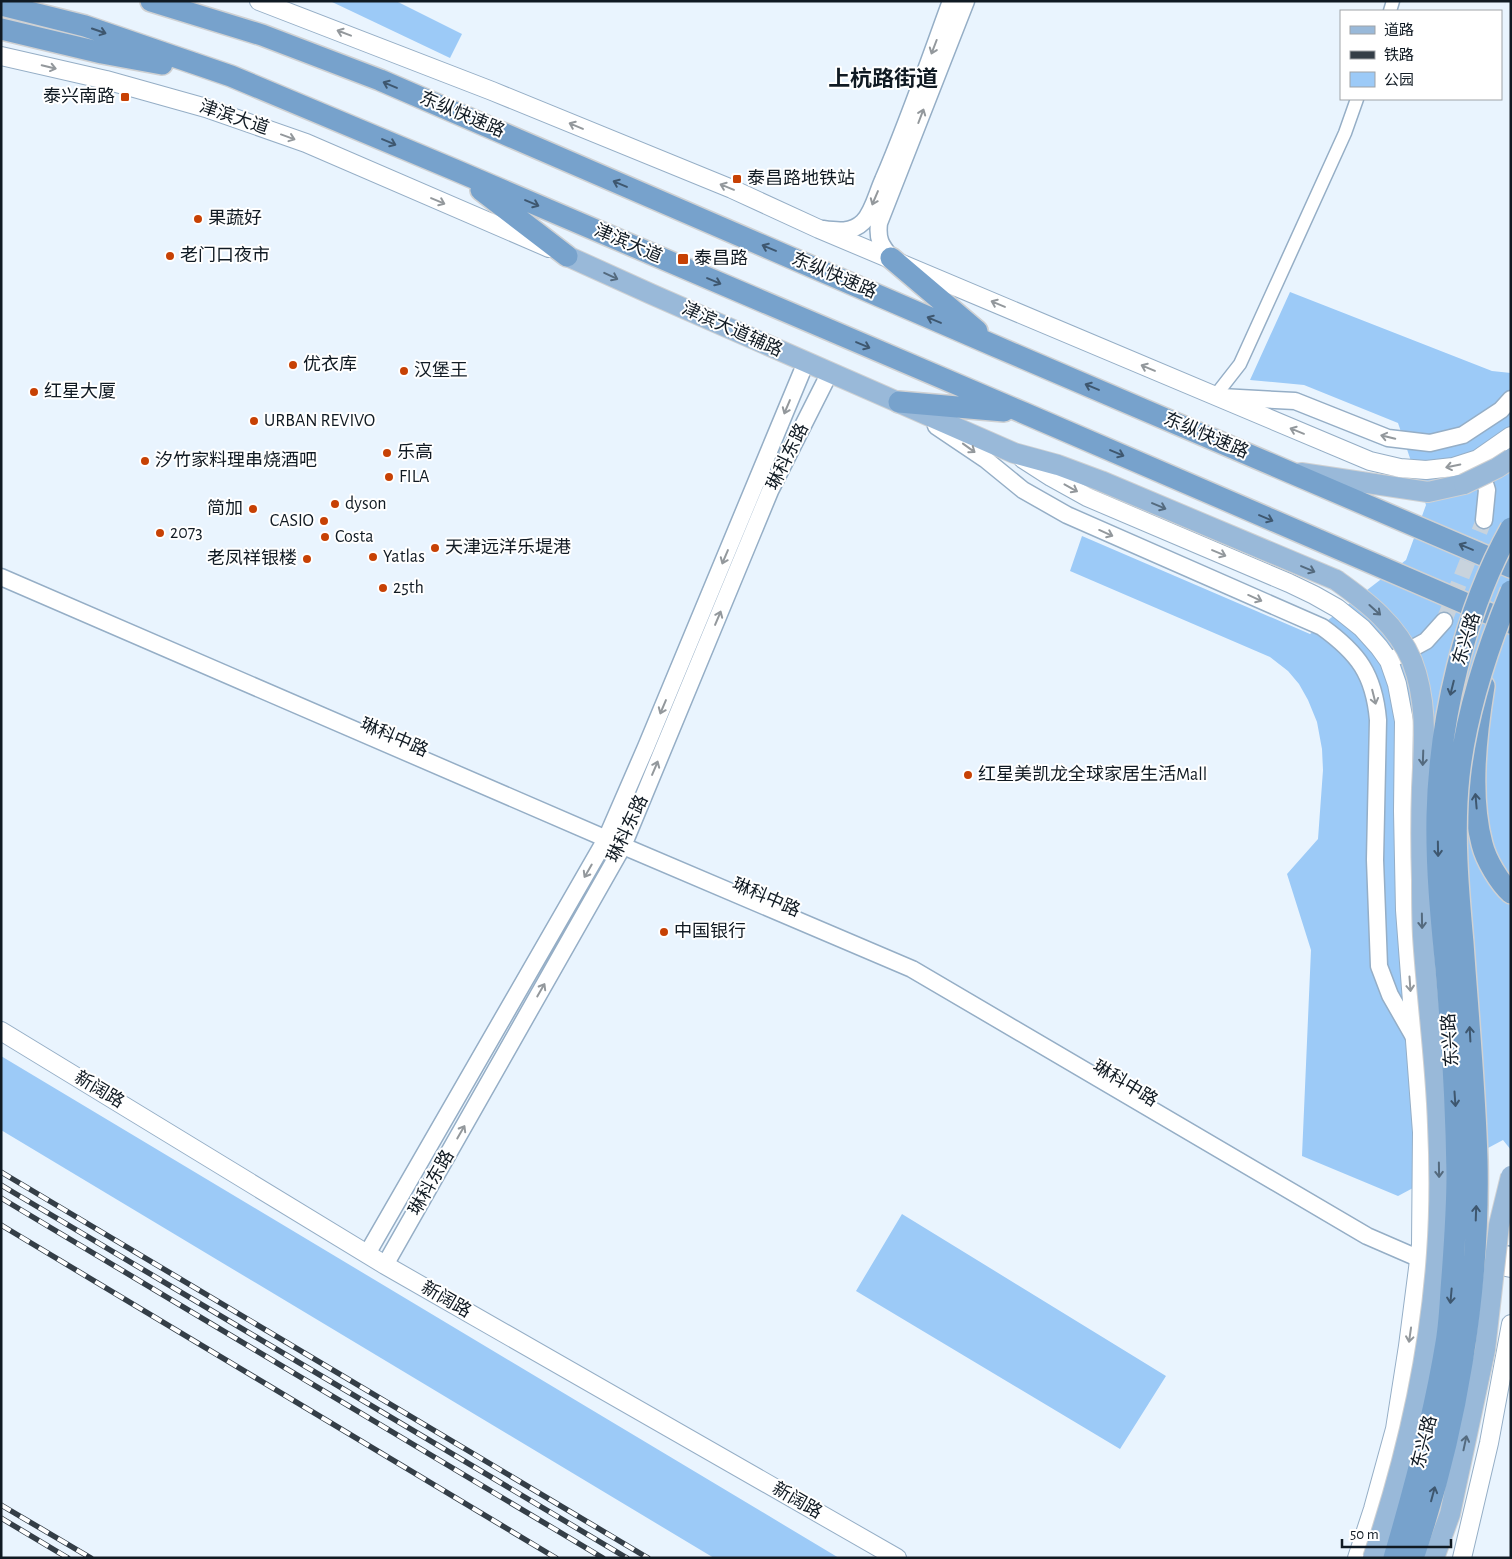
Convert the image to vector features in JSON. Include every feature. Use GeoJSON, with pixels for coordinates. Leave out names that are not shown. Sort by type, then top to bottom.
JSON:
{"type":"FeatureCollection","features":[{"type":"Feature","properties":{"kind":"highway","name":"东纵快速路"},"geometry":{"type":"LineString","coordinates":[[151,1],[262,35],[380,80],[1511,567]]}},
{"type":"Feature","properties":{"kind":"highway"},"geometry":{"type":"LineString","coordinates":[[1,5],[84,26],[231,76]]}},
{"type":"Feature","properties":{"kind":"highway"},"geometry":{"type":"LineString","coordinates":[[1,29],[102,53],[231,76]]}},
{"type":"Feature","properties":{"kind":"highway","name":"津滨大道"},"geometry":{"type":"LineString","coordinates":[[231,76],[1024,413]]}},
{"type":"Feature","properties":{"kind":"highway"},"geometry":{"type":"LineString","coordinates":[[455,170],[567,256]]}},
{"type":"Feature","properties":{"kind":"highway"},"geometry":{"type":"LineString","coordinates":[[891,258],[995,346]]}},
{"type":"Feature","properties":{"kind":"highway"},"geometry":{"type":"LineString","coordinates":[[899,402],[1024,413],[1503,629],[1484,688],[1475,770],[1475,792],[1477,822],[1482,846],[1498,877],[1511,894]]}},
{"type":"Feature","properties":{"kind":"highway","name":"东兴路"},"geometry":{"type":"LineString","coordinates":[[1394,1558],[1428,1435],[1436,1395],[1446,1340],[1455,1245],[1456,1111],[1438,868],[1437,816],[1444,735],[1449,701],[1466,640],[1489,570],[1511,528]]}},
{"type":"Feature","properties":{"kind":"highway","name":"东兴路"},"geometry":{"type":"LineString","coordinates":[[1413,1558],[1426,1518],[1450,1425],[1460,1370],[1474,1261],[1477,1160],[1458,879],[1457,804],[1459,777],[1464,745],[1479,684],[1503,629],[1511,591]]}},
{"type":"Feature","properties":{"kind":"main road"},"geometry":{"type":"LineString","coordinates":[[259,1],[492,91],[732,189],[819,229],[1215,396],[1377,462],[1400,468],[1426,470],[1453,467],[1478,459],[1511,436]]}},
{"type":"Feature","properties":{"kind":"main road","name":"津滨大道"},"geometry":{"type":"LineString","coordinates":[[1,56],[106,80],[206,108],[306,143],[567,256]]}},
{"type":"Feature","properties":{"kind":"main road","name":"津滨大道辅路"},"geometry":{"type":"LineString","coordinates":[[567,256],[1014,453],[1101,481],[1336,580],[1383,617],[1399,637],[1411,660],[1419,682],[1425,726],[1420,837],[1423,934],[1438,1124],[1437,1254],[1424,1355],[1410,1432],[1373,1558]]}},
{"type":"Feature","properties":{"kind":"main road"},"geometry":{"type":"LineString","coordinates":[[1014,453],[1087,497],[1314,595],[1337,608],[1362,628],[1389,661],[1398,684],[1404,721],[1402,811],[1405,910],[1422,1132],[1420,1252],[1395,1429],[1373,1510],[1357,1558]]}},
{"type":"Feature","properties":{"kind":"main road"},"geometry":{"type":"LineString","coordinates":[[1287,470],[1428,492],[1464,484],[1511,459]]}},
{"type":"Feature","properties":{"kind":"main road","name":"新阔路"},"geometry":{"type":"LineString","coordinates":[[1,1031],[385,1265],[897,1558]]}},
{"type":"Feature","properties":{"kind":"main road"},"geometry":{"type":"LineString","coordinates":[[1434,1558],[1450,1514],[1483,1359],[1499,1225],[1511,1176]]}},
{"type":"Feature","properties":{"kind":"main road"},"geometry":{"type":"LineString","coordinates":[[1422,1200],[1426,1221],[1432,1234],[1443,1247],[1459,1256],[1511,1268]]}},
{"type":"Feature","properties":{"kind":"main road"},"geometry":{"type":"LineString","coordinates":[[1462,1558],[1489,1443],[1511,1324]]}},
{"type":"Feature","properties":{"kind":"street"},"geometry":{"type":"LineString","coordinates":[[819,229],[841,232],[853,229],[863,222],[889,166],[951,1]]}},
{"type":"Feature","properties":{"kind":"street"},"geometry":{"type":"LineString","coordinates":[[891,258],[880,244],[879,223],[966,1]]}},
{"type":"Feature","properties":{"kind":"street"},"geometry":{"type":"LineString","coordinates":[[1215,396],[1240,364],[1344,133],[1357,100]]}},
{"type":"Feature","properties":{"kind":"street","name":"琳科东路"},"geometry":{"type":"LineString","coordinates":[[367,1254],[608,835],[806,362]]}},
{"type":"Feature","properties":{"kind":"street","name":"琳科东路"},"geometry":{"type":"LineString","coordinates":[[385,1265],[625,842],[770,491],[830,372]]}},
{"type":"Feature","properties":{"kind":"street"},"geometry":{"type":"LineString","coordinates":[[1215,396],[1295,401],[1388,438],[1430,443],[1463,435],[1501,410],[1511,400]]}},
{"type":"Feature","properties":{"kind":"street"},"geometry":{"type":"LineString","coordinates":[[899,402],[962,442],[1023,490],[1067,515],[1322,627],[1339,639],[1350,650],[1370,680],[1376,699],[1378,720],[1375,860],[1379,966],[1390,995],[1414,1037]]}},
{"type":"Feature","properties":{"kind":"street"},"geometry":{"type":"LineString","coordinates":[[1478,459],[1487,490],[1484,520]]}},
{"type":"Feature","properties":{"kind":"street","name":"琳科中路"},"geometry":{"type":"LineString","coordinates":[[1,568],[608,835]]}},
{"type":"Feature","properties":{"kind":"street","name":"琳科中路"},"geometry":{"type":"LineString","coordinates":[[1,577],[926,968],[1364,1225],[1420,1252],[1443,1247],[1511,1255]]}},
{"type":"Feature","properties":{"kind":"street"},"geometry":{"type":"LineString","coordinates":[[1389,661],[1426,641],[1444,621]]}},
{"type":"Feature","properties":{"kind":"street"},"geometry":{"type":"LineString","coordinates":[[1420,1252],[1511,1268]]}},
{"type":"Feature","properties":{"kind":"green space"},"geometry":{"type":"Polygon","coordinates":[[[330,1],[396,1],[462,34],[450,58],[330,1]]]}},
{"type":"Feature","properties":{"kind":"green space"},"geometry":{"type":"Polygon","coordinates":[[[1290,292],[1492,371],[1511,373],[1511,1150],[1503,1140],[1398,1196],[1302,1156],[1311,950],[1287,874],[1318,839],[1323,770],[1322,749],[1317,722],[1308,700],[1299,684],[1288,671],[1270,657],[1070,571],[1082,536],[1310,634],[1406,560],[1426,505],[1398,423],[1304,385],[1250,380],[1290,292]]]}},
{"type":"Feature","properties":{"kind":"green space"},"geometry":{"type":"Polygon","coordinates":[[[1,1056],[839,1558],[714,1558],[1,1130],[1,1056]]]}},
{"type":"Feature","properties":{"kind":"green space"},"geometry":{"type":"Polygon","coordinates":[[[902,1214],[1166,1376],[1120,1449],[856,1291],[902,1214]]]}},
{"type":"Feature","properties":{"kind":"tunnel"},"geometry":{"type":"LineString","coordinates":[[1444,621],[1484,520]]}},
{"type":"Feature","properties":{"kind":"railway"},"geometry":{"type":"LineString","coordinates":[[1,1172],[648,1558]]}},
{"type":"Feature","properties":{"kind":"railway"},"geometry":{"type":"LineString","coordinates":[[1,1185],[627,1558]]}},
{"type":"Feature","properties":{"kind":"railway"},"geometry":{"type":"LineString","coordinates":[[1,1198],[603,1558]]}},
{"type":"Feature","properties":{"kind":"railway"},"geometry":{"type":"LineString","coordinates":[[1,1225],[556,1558]]}},
{"type":"Feature","properties":{"kind":"railway"},"geometry":{"type":"LineString","coordinates":[[1,1505],[91,1558]]}},
{"type":"Feature","properties":{"kind":"railway"},"geometry":{"type":"LineString","coordinates":[[1,1518],[68,1558]]}},
{"type":"Feature","properties":{"kind":"place","name":"泰兴南路"},"geometry":{"type":"Point","coordinates":[125,97]}},
{"type":"Feature","properties":{"kind":"place","name":"泰昌路地铁站"},"geometry":{"type":"Point","coordinates":[737,179]}},
{"type":"Feature","properties":{"kind":"place","name":"果蔬好"},"geometry":{"type":"Point","coordinates":[198,219]}},
{"type":"Feature","properties":{"kind":"place","name":"老门口夜市"},"geometry":{"type":"Point","coordinates":[170,256]}},
{"type":"Feature","properties":{"kind":"place","name":"泰昌路"},"geometry":{"type":"Point","coordinates":[683,259]}},
{"type":"Feature","properties":{"kind":"place","name":"优衣库"},"geometry":{"type":"Point","coordinates":[293,365]}},
{"type":"Feature","properties":{"kind":"place","name":"汉堡王"},"geometry":{"type":"Point","coordinates":[404,371]}},
{"type":"Feature","properties":{"kind":"place","name":"红星大厦"},"geometry":{"type":"Point","coordinates":[34,392]}},
{"type":"Feature","properties":{"kind":"place","name":"URBAN REVIVO"},"geometry":{"type":"Point","coordinates":[254,421]}},
{"type":"Feature","properties":{"kind":"place","name":"乐高"},"geometry":{"type":"Point","coordinates":[387,453]}},
{"type":"Feature","properties":{"kind":"place","name":"汐竹家料理串烧酒吧"},"geometry":{"type":"Point","coordinates":[145,461]}},
{"type":"Feature","properties":{"kind":"place","name":"FILA"},"geometry":{"type":"Point","coordinates":[389,477]}},
{"type":"Feature","properties":{"kind":"place","name":"dyson"},"geometry":{"type":"Point","coordinates":[335,504]}},
{"type":"Feature","properties":{"kind":"place","name":"简加"},"geometry":{"type":"Point","coordinates":[253,509]}},
{"type":"Feature","properties":{"kind":"place","name":"CASIO"},"geometry":{"type":"Point","coordinates":[324,521]}},
{"type":"Feature","properties":{"kind":"place","name":"2073"},"geometry":{"type":"Point","coordinates":[160,533]}},
{"type":"Feature","properties":{"kind":"place","name":"Costa"},"geometry":{"type":"Point","coordinates":[325,537]}},
{"type":"Feature","properties":{"kind":"place","name":"天津远洋乐堤港"},"geometry":{"type":"Point","coordinates":[435,548]}},
{"type":"Feature","properties":{"kind":"place","name":"Yatlas"},"geometry":{"type":"Point","coordinates":[373,557]}},
{"type":"Feature","properties":{"kind":"place","name":"老凤祥银楼"},"geometry":{"type":"Point","coordinates":[307,559]}},
{"type":"Feature","properties":{"kind":"place","name":"25th"},"geometry":{"type":"Point","coordinates":[383,588]}},
{"type":"Feature","properties":{"kind":"place","name":"红星美凯龙全球家居生活Mall"},"geometry":{"type":"Point","coordinates":[968,775]}},
{"type":"Feature","properties":{"kind":"place","name":"中国银行"},"geometry":{"type":"Point","coordinates":[664,932]}},
{"type":"Feature","properties":{"kind":"district","name":"上杭路街道"},"geometry":{"type":"Point","coordinates":[883,79]}}]}
